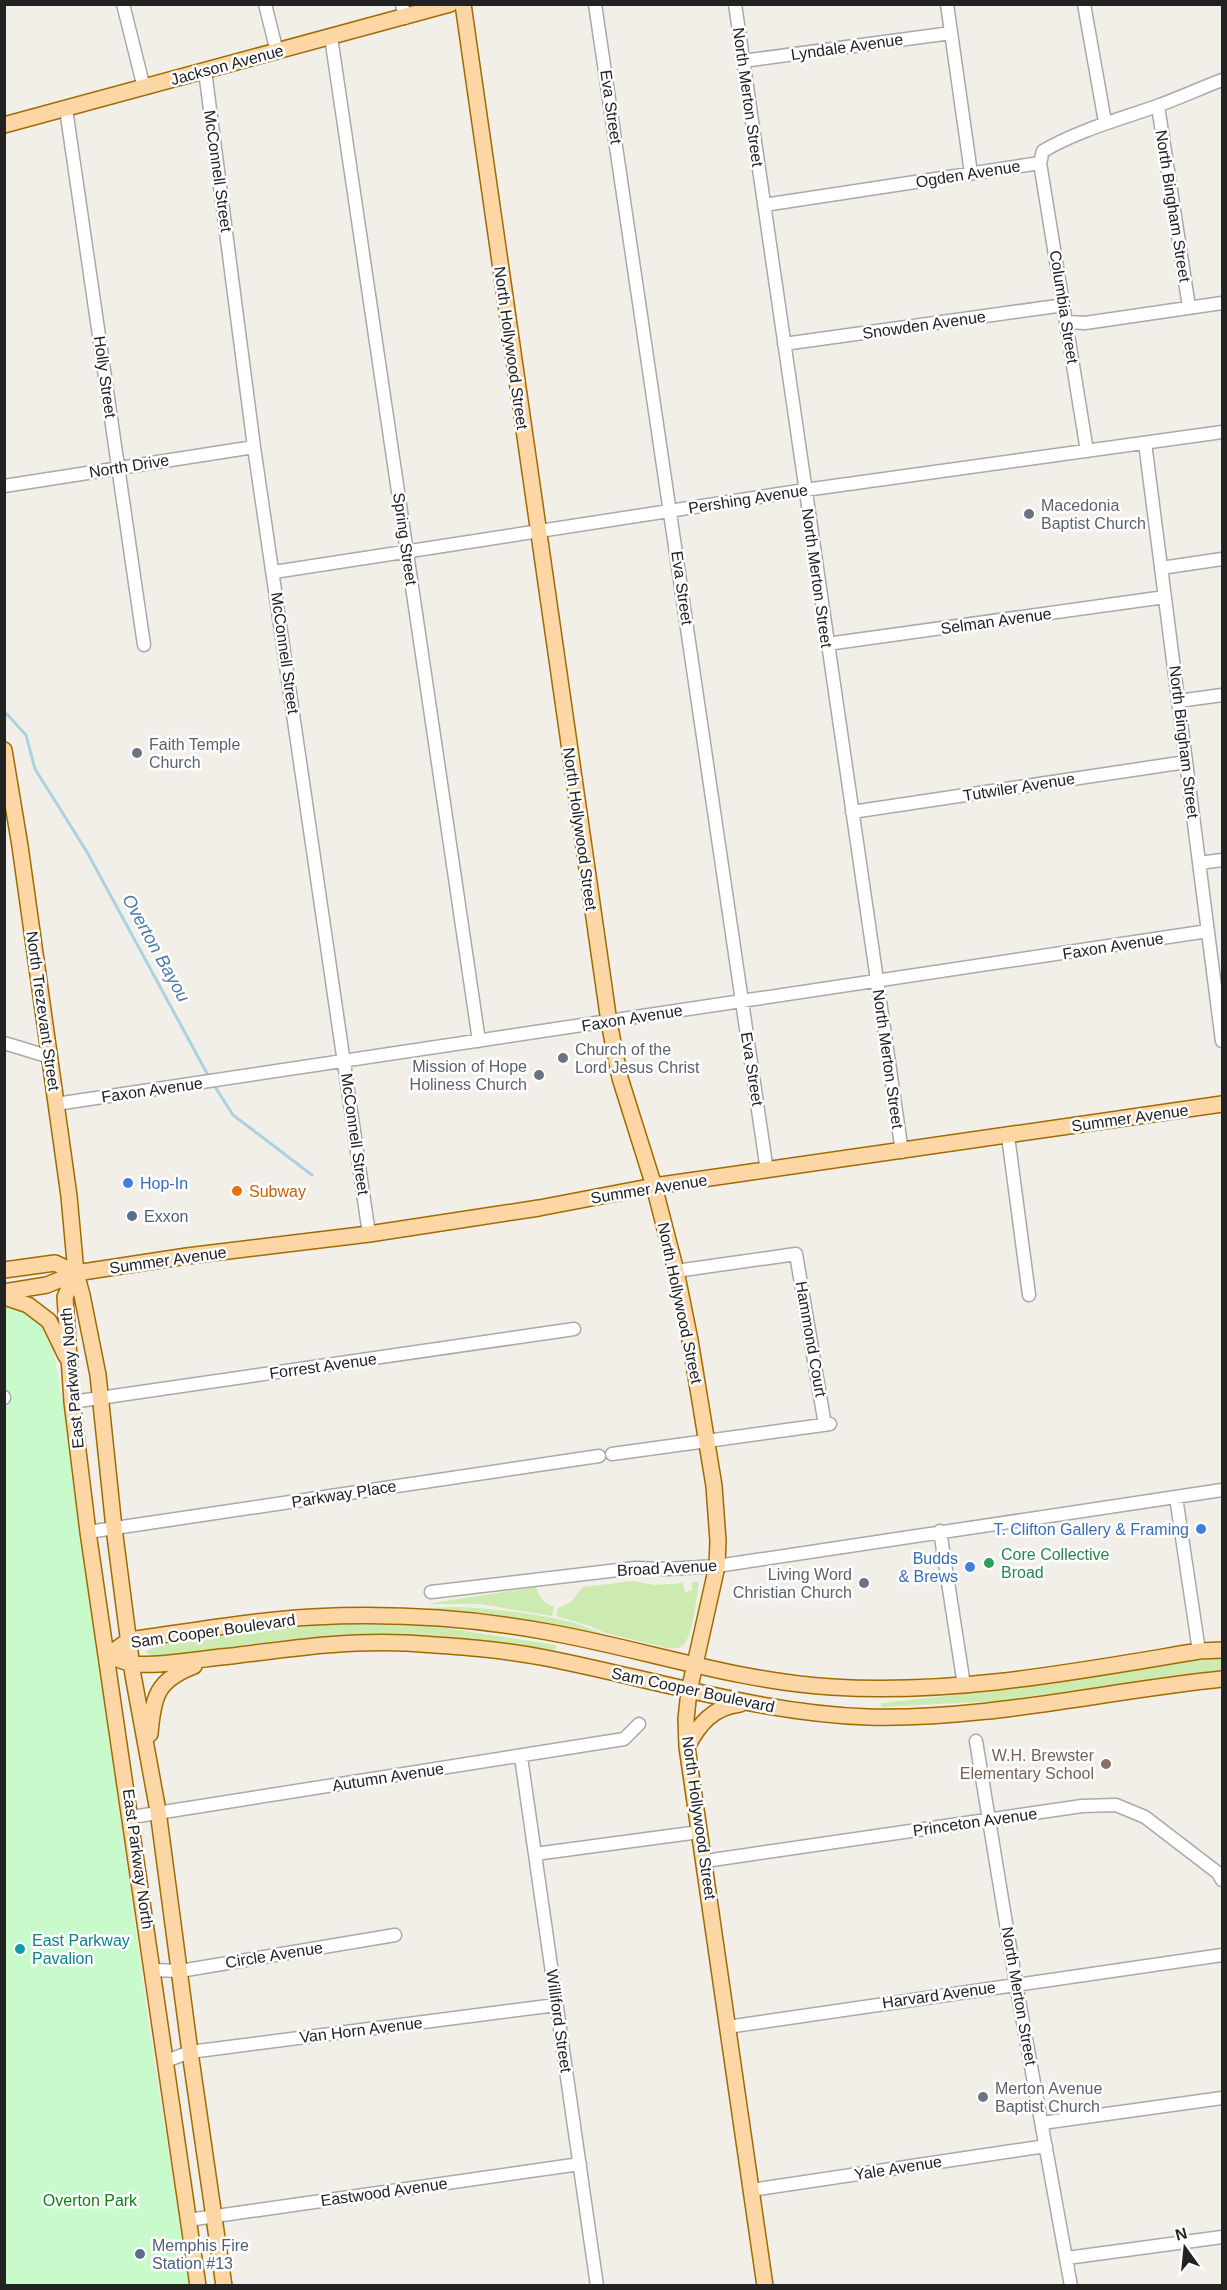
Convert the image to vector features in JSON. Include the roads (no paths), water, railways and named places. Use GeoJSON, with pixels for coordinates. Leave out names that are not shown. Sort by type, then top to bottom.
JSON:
{"type":"FeatureCollection","features":[{"type":"Feature","properties":{"kind":"main road","name":"Jackson Avenue"},"geometry":{"type":"LineString","coordinates":[[4,126],[331,37],[404,11],[450,4]]}},
{"type":"Feature","properties":{"kind":"main road","name":"North Hollywood Street"},"geometry":{"type":"LineString","coordinates":[[463,4],[609,1022],[620,1078],[654,1186],[676,1271],[714,1486],[718,1541],[717,1566],[689,1691],[687,1747],[765,2286]]}},
{"type":"Feature","properties":{"kind":"main road","name":"North Trezevant Street"},"geometry":{"type":"LineString","coordinates":[[4,750],[20,846],[71,1208],[76,1273]]}},
{"type":"Feature","properties":{"kind":"main road","name":"Summer Avenue"},"geometry":{"type":"LineString","coordinates":[[76,1273],[187,1256],[369,1234],[539,1208],[654,1186],[1222,1104]]}},
{"type":"Feature","properties":{"kind":"main road"},"geometry":{"type":"LineString","coordinates":[[4,1270],[55,1263],[76,1273]]}},
{"type":"Feature","properties":{"kind":"main road"},"geometry":{"type":"LineString","coordinates":[[4,1292],[47,1285],[76,1273]]}},
{"type":"Feature","properties":{"kind":"main road","name":"East Parkway North"},"geometry":{"type":"LineString","coordinates":[[76,1273],[65,1297],[72,1402],[88,1532],[132,1817],[198,2286]]}},
{"type":"Feature","properties":{"kind":"main road","name":"East Parkway North"},"geometry":{"type":"LineString","coordinates":[[76,1273],[98,1375],[114,1528],[132,1664],[158,1811],[224,2286]]}},
{"type":"Feature","properties":{"kind":"main road"},"geometry":{"type":"LineString","coordinates":[[4,1297],[28,1305],[49,1321],[69,1361]]}},
{"type":"Feature","properties":{"kind":"main road","name":"Sam Cooper Boulevard"},"geometry":{"type":"LineString","coordinates":[[108,1655],[129,1640],[311,1617],[377,1615],[462,1620],[549,1632],[758,1678],[832,1687],[891,1688],[964,1685],[1089,1669],[1199,1651],[1222,1650]]}},
{"type":"Feature","properties":{"kind":"main road","name":"Sam Cooper Boulevard"},"geometry":{"type":"LineString","coordinates":[[108,1655],[132,1664],[178,1662],[347,1645],[402,1643],[479,1649],[544,1657],[751,1703],[868,1717],[948,1715],[1034,1707],[1222,1679]]}},
{"type":"Feature","properties":{"kind":"main road"},"geometry":{"type":"LineString","coordinates":[[148,1755],[151,1713],[155,1696],[162,1683],[176,1673],[216,1657]]}},
{"type":"Feature","properties":{"kind":"main road"},"geometry":{"type":"LineString","coordinates":[[687,1747],[694,1733],[712,1714],[725,1706],[751,1703]]}},
{"type":"Feature","properties":{"kind":"street"},"geometry":{"type":"LineString","coordinates":[[123,4],[144,88]]}},
{"type":"Feature","properties":{"kind":"street"},"geometry":{"type":"LineString","coordinates":[[265,4],[277,52]]}},
{"type":"Feature","properties":{"kind":"street","name":"Eva Street"},"geometry":{"type":"LineString","coordinates":[[596,4],[767,1171]]}},
{"type":"Feature","properties":{"kind":"street","name":"North Merton Street"},"geometry":{"type":"LineString","coordinates":[[735,4],[902,1152]]}},
{"type":"Feature","properties":{"kind":"street"},"geometry":{"type":"LineString","coordinates":[[947,4],[971,173]]}},
{"type":"Feature","properties":{"kind":"street"},"geometry":{"type":"LineString","coordinates":[[1084,4],[1105,122]]}},
{"type":"Feature","properties":{"kind":"street","name":"Lyndale Avenue"},"geometry":{"type":"LineString","coordinates":[[743,61],[951,33]]}},
{"type":"Feature","properties":{"kind":"street","name":"Spring Street"},"geometry":{"type":"LineString","coordinates":[[331,37],[479,1041]]}},
{"type":"Feature","properties":{"kind":"street","name":"McConnell Street"},"geometry":{"type":"LineString","coordinates":[[205,71],[254,447],[369,1234]]}},
{"type":"Feature","properties":{"kind":"street","name":"Ogden Avenue"},"geometry":{"type":"LineString","coordinates":[[764,205],[1040,163],[1043,151],[1067,137],[1105,122],[1158,106],[1222,80]]}},
{"type":"Feature","properties":{"kind":"street","name":"North Bingham Street"},"geometry":{"type":"LineString","coordinates":[[1158,106],[1190,307]]}},
{"type":"Feature","properties":{"kind":"street","name":"Holly Street"},"geometry":{"type":"LineString","coordinates":[[66,109],[144,645]]}},
{"type":"Feature","properties":{"kind":"street","name":"Columbia Street"},"geometry":{"type":"LineString","coordinates":[[1040,163],[1087,451]]}},
{"type":"Feature","properties":{"kind":"street"},"geometry":{"type":"LineString","coordinates":[[1067,322],[1085,323],[1222,303]]}},
{"type":"Feature","properties":{"kind":"street","name":"Snowden Avenue"},"geometry":{"type":"LineString","coordinates":[[783,344],[1064,305]]}},
{"type":"Feature","properties":{"kind":"street","name":"Pershing Avenue"},"geometry":{"type":"LineString","coordinates":[[273,572],[804,490],[1222,432]]}},
{"type":"Feature","properties":{"kind":"street","name":"North Bingham Street"},"geometry":{"type":"LineString","coordinates":[[1145,443],[1222,1041]]}},
{"type":"Feature","properties":{"kind":"street","name":"North Drive"},"geometry":{"type":"LineString","coordinates":[[4,486],[254,447]]}},
{"type":"Feature","properties":{"kind":"street"},"geometry":{"type":"LineString","coordinates":[[1161,568],[1222,559]]}},
{"type":"Feature","properties":{"kind":"street","name":"Selman Avenue"},"geometry":{"type":"LineString","coordinates":[[827,644],[1165,597]]}},
{"type":"Feature","properties":{"kind":"street"},"geometry":{"type":"LineString","coordinates":[[1178,701],[1222,694]]}},
{"type":"Feature","properties":{"kind":"street","name":"Tutwiler Avenue"},"geometry":{"type":"LineString","coordinates":[[852,812],[1186,762]]}},
{"type":"Feature","properties":{"kind":"street"},"geometry":{"type":"LineString","coordinates":[[1199,863],[1222,860]]}},
{"type":"Feature","properties":{"kind":"street","name":"Faxon Avenue"},"geometry":{"type":"LineString","coordinates":[[56,1104],[1208,931]]}},
{"type":"Feature","properties":{"kind":"street"},"geometry":{"type":"LineString","coordinates":[[4,1043],[50,1057]]}},
{"type":"Feature","properties":{"kind":"street"},"geometry":{"type":"LineString","coordinates":[[1008,1136],[1029,1295]]}},
{"type":"Feature","properties":{"kind":"street","name":"Hammond Court"},"geometry":{"type":"LineString","coordinates":[[676,1271],[796,1254],[828,1424],[707,1442]]}},
{"type":"Feature","properties":{"kind":"street","name":"Forrest Avenue"},"geometry":{"type":"LineString","coordinates":[[72,1402],[573,1329]]}},
{"type":"Feature","properties":{"kind":"street"},"geometry":{"type":"LineString","coordinates":[[612,1454],[707,1442]]}},
{"type":"Feature","properties":{"kind":"street","name":"Parkway Place"},"geometry":{"type":"LineString","coordinates":[[88,1532],[599,1456]]}},
{"type":"Feature","properties":{"kind":"street","name":"Broad Avenue"},"geometry":{"type":"LineString","coordinates":[[431,1592],[636,1568],[717,1566],[1222,1490]]}},
{"type":"Feature","properties":{"kind":"street"},"geometry":{"type":"LineString","coordinates":[[1176,1497],[1199,1651]]}},
{"type":"Feature","properties":{"kind":"street"},"geometry":{"type":"LineString","coordinates":[[940,1531],[964,1685]]}},
{"type":"Feature","properties":{"kind":"street","name":"Autumn Avenue"},"geometry":{"type":"LineString","coordinates":[[132,1817],[158,1811],[521,1757],[624,1739],[639,1724]]}},
{"type":"Feature","properties":{"kind":"street","name":"North Merton Street"},"geometry":{"type":"LineString","coordinates":[[976,1741],[1016,1984],[1071,2286]]}},
{"type":"Feature","properties":{"kind":"street","name":"Williford Street"},"geometry":{"type":"LineString","coordinates":[[521,1757],[597,2286]]}},
{"type":"Feature","properties":{"kind":"street","name":"Princeton Avenue"},"geometry":{"type":"LineString","coordinates":[[705,1861],[1082,1806],[1116,1805],[1145,1817],[1218,1873],[1222,1880]]}},
{"type":"Feature","properties":{"kind":"street"},"geometry":{"type":"LineString","coordinates":[[535,1854],[699,1832]]}},
{"type":"Feature","properties":{"kind":"street","name":"Circle Avenue"},"geometry":{"type":"LineString","coordinates":[[153,1970],[180,1971],[395,1935]]}},
{"type":"Feature","properties":{"kind":"street","name":"Harvard Avenue"},"geometry":{"type":"LineString","coordinates":[[727,2027],[1222,1954]]}},
{"type":"Feature","properties":{"kind":"street","name":"Van Horn Avenue"},"geometry":{"type":"LineString","coordinates":[[166,2061],[190,2052],[556,2005]]}},
{"type":"Feature","properties":{"kind":"street"},"geometry":{"type":"LineString","coordinates":[[1042,2123],[1222,2098]]}},
{"type":"Feature","properties":{"kind":"street","name":"Yale Avenue"},"geometry":{"type":"LineString","coordinates":[[751,2190],[1046,2146]]}},
{"type":"Feature","properties":{"kind":"street","name":"Eastwood Avenue"},"geometry":{"type":"LineString","coordinates":[[188,2220],[580,2164]]}},
{"type":"Feature","properties":{"kind":"street"},"geometry":{"type":"LineString","coordinates":[[1067,2258],[1222,2237]]}},
{"type":"Feature","properties":{"kind":"waterway","name":"Overton Bayou"},"geometry":{"type":"LineString","coordinates":[[4,711],[26,735],[35,769],[87,852],[209,1077]]}},
{"type":"Feature","properties":{"kind":"waterway","name":"Overton Bayou"},"geometry":{"type":"LineString","coordinates":[[214,1085],[233,1115],[312,1175]]}},
{"type":"Feature","properties":{"kind":"place","name":"Macedonia Baptist Church"},"geometry":{"type":"Point","coordinates":[1029,514]}},
{"type":"Feature","properties":{"kind":"place","name":"Faith Temple Church"},"geometry":{"type":"Point","coordinates":[137,753]}},
{"type":"Feature","properties":{"kind":"place","name":"Church of the Lord Jesus Christ"},"geometry":{"type":"Point","coordinates":[563,1058]}},
{"type":"Feature","properties":{"kind":"place","name":"Mission of Hope Holiness Church"},"geometry":{"type":"Point","coordinates":[539,1075]}},
{"type":"Feature","properties":{"kind":"place","name":"Hop-In"},"geometry":{"type":"Point","coordinates":[128,1183]}},
{"type":"Feature","properties":{"kind":"place","name":"Subway"},"geometry":{"type":"Point","coordinates":[237,1191]}},
{"type":"Feature","properties":{"kind":"place","name":"Exxon"},"geometry":{"type":"Point","coordinates":[132,1216]}},
{"type":"Feature","properties":{"kind":"place","name":"T. Clifton Gallery & Framing"},"geometry":{"type":"Point","coordinates":[1201,1529]}},
{"type":"Feature","properties":{"kind":"place","name":"Core Collective Broad"},"geometry":{"type":"Point","coordinates":[989,1563]}},
{"type":"Feature","properties":{"kind":"place","name":"Budds & Brews"},"geometry":{"type":"Point","coordinates":[970,1567]}},
{"type":"Feature","properties":{"kind":"place","name":"Living Word Christian Church"},"geometry":{"type":"Point","coordinates":[864,1583]}},
{"type":"Feature","properties":{"kind":"place","name":"W.H. Brewster Elementary School"},"geometry":{"type":"Point","coordinates":[1106,1764]}},
{"type":"Feature","properties":{"kind":"place","name":"East Parkway Pavalion"},"geometry":{"type":"Point","coordinates":[20,1949]}},
{"type":"Feature","properties":{"kind":"place","name":"Merton Avenue Baptist Church"},"geometry":{"type":"Point","coordinates":[983,2097]}},
{"type":"Feature","properties":{"kind":"place","name":"Memphis Fire Station #13"},"geometry":{"type":"Point","coordinates":[140,2254]}},
{"type":"Feature","properties":{"kind":"park label","name":"Overton Park"},"geometry":{"type":"Point","coordinates":[90,2200]}}]}
